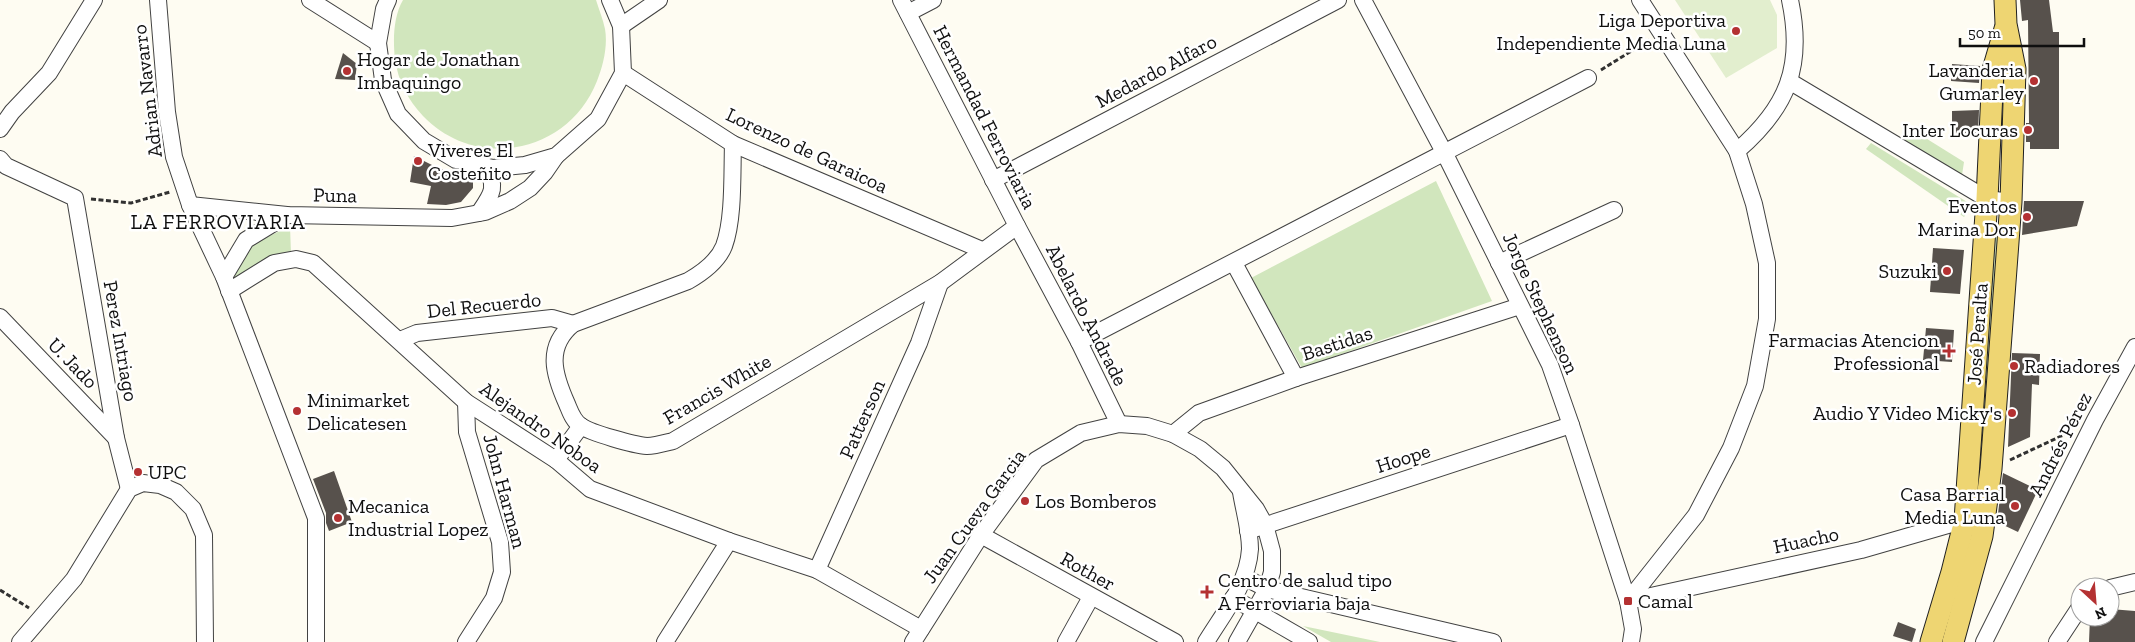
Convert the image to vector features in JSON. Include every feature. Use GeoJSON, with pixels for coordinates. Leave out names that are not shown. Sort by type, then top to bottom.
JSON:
{"type":"FeatureCollection","features":[{"type":"Feature","properties":{"kind":"main road","name":"José Peralta"},"geometry":{"type":"LineString","coordinates":[[1953,642],[1982,536],[1991,469],[2011,202],[2015,69],[2006,24],[2005,0]]}},
{"type":"Feature","properties":{"kind":"main road","name":"José Peralta"},"geometry":{"type":"LineString","coordinates":[[1931,642],[1965,520],[1987,199],[1993,70],[2006,24]]}},
{"type":"Feature","properties":{"kind":"street"},"geometry":{"type":"LineString","coordinates":[[0,129],[12,112],[49,73],[94,0]]}},
{"type":"Feature","properties":{"kind":"street","name":"Adrian Navarro"},"geometry":{"type":"LineString","coordinates":[[158,0],[167,112],[174,157],[190,205],[227,284],[316,518],[316,642]]}},
{"type":"Feature","properties":{"kind":"street"},"geometry":{"type":"LineString","coordinates":[[310,0],[378,43]]}},
{"type":"Feature","properties":{"kind":"street"},"geometry":{"type":"LineString","coordinates":[[388,0],[384,9],[378,43],[383,80],[398,114],[424,141],[456,160],[493,168],[526,165],[556,156],[598,119],[623,73],[621,26],[610,0]]}},
{"type":"Feature","properties":{"kind":"street"},"geometry":{"type":"LineString","coordinates":[[621,26],[659,0]]}},
{"type":"Feature","properties":{"kind":"street"},"geometry":{"type":"LineString","coordinates":[[905,6],[933,0]]}},
{"type":"Feature","properties":{"kind":"street","name":"Medardo Alfaro"},"geometry":{"type":"LineString","coordinates":[[993,180],[1338,0]]}},
{"type":"Feature","properties":{"kind":"street","name":"Jorge Stephenson"},"geometry":{"type":"LineString","coordinates":[[1363,0],[1444,152],[1550,365],[1628,601],[1633,629],[1631,642]]}},
{"type":"Feature","properties":{"kind":"street"},"geometry":{"type":"LineString","coordinates":[[1628,601],[1696,515],[1731,448],[1755,386],[1767,319],[1767,262],[1754,204],[1737,151],[1640,0]]}},
{"type":"Feature","properties":{"kind":"street"},"geometry":{"type":"LineString","coordinates":[[1737,151],[1759,132],[1777,108],[1790,80],[1795,54],[1796,26],[1790,0]]}},
{"type":"Feature","properties":{"kind":"street","name":"Hermandad Ferroviaria"},"geometry":{"type":"LineString","coordinates":[[905,6],[1017,226]]}},
{"type":"Feature","properties":{"kind":"street","name":"Lorenzo de Garaicoa"},"geometry":{"type":"LineString","coordinates":[[623,73],[733,144],[982,250]]}},
{"type":"Feature","properties":{"kind":"street"},"geometry":{"type":"LineString","coordinates":[[1079,342],[1588,78]]}},
{"type":"Feature","properties":{"kind":"street"},"geometry":{"type":"LineString","coordinates":[[1790,80],[1987,199],[2011,202]]}},
{"type":"Feature","properties":{"kind":"street"},"geometry":{"type":"LineString","coordinates":[[556,460],[581,426],[573,418],[556,378],[554,358],[558,341],[573,324],[688,281],[702,273],[714,261],[724,247],[728,229],[732,190],[733,144]]}},
{"type":"Feature","properties":{"kind":"street","name":"Puna"},"geometry":{"type":"LineString","coordinates":[[190,205],[287,215],[452,218],[479,213],[510,201],[530,188],[556,156]]}},
{"type":"Feature","properties":{"kind":"street"},"geometry":{"type":"LineString","coordinates":[[0,159],[6,166],[75,198]]}},
{"type":"Feature","properties":{"kind":"street"},"geometry":{"type":"LineString","coordinates":[[479,213],[490,197],[493,187],[491,176],[485,166]]}},
{"type":"Feature","properties":{"kind":"street","name":"Perez Intriago"},"geometry":{"type":"LineString","coordinates":[[75,198],[116,438],[128,489]]}},
{"type":"Feature","properties":{"kind":"street"},"geometry":{"type":"LineString","coordinates":[[1499,263],[1614,210]]}},
{"type":"Feature","properties":{"kind":"street"},"geometry":{"type":"LineString","coordinates":[[227,284],[246,240],[287,215]]}},
{"type":"Feature","properties":{"kind":"street","name":"Francis White"},"geometry":{"type":"LineString","coordinates":[[581,426],[624,442],[648,446],[673,441],[940,283],[982,250],[1017,226]]}},
{"type":"Feature","properties":{"kind":"street","name":"Abelardo Andrade"},"geometry":{"type":"LineString","coordinates":[[1017,226],[1079,342],[1119,424]]}},
{"type":"Feature","properties":{"kind":"street","name":"Alejandro Noboa"},"geometry":{"type":"LineString","coordinates":[[227,284],[274,263],[296,258],[313,263],[400,340],[466,402],[556,460],[590,489],[730,541],[817,570],[917,636]]}},
{"type":"Feature","properties":{"kind":"street"},"geometry":{"type":"LineString","coordinates":[[1234,262],[1296,378]]}},
{"type":"Feature","properties":{"kind":"street","name":"Patterson"},"geometry":{"type":"LineString","coordinates":[[817,570],[919,343],[940,283]]}},
{"type":"Feature","properties":{"kind":"street","name":"Bastidas"},"geometry":{"type":"LineString","coordinates":[[1174,434],[1198,413],[1296,378],[1520,306]]}},
{"type":"Feature","properties":{"kind":"street","name":"U. Jado"},"geometry":{"type":"LineString","coordinates":[[0,317],[116,438]]}},
{"type":"Feature","properties":{"kind":"street","name":"Del Recuerdo"},"geometry":{"type":"LineString","coordinates":[[400,340],[417,333],[552,318],[573,324]]}},
{"type":"Feature","properties":{"kind":"street","name":"Andrés Pérez"},"geometry":{"type":"LineString","coordinates":[[1984,642],[2095,420],[2135,347]]}},
{"type":"Feature","properties":{"kind":"street","name":"John Harman"},"geometry":{"type":"LineString","coordinates":[[466,402],[467,432],[500,542],[502,572],[494,598],[466,642]]}},
{"type":"Feature","properties":{"kind":"street","name":"Juan Cueva Garcia"},"geometry":{"type":"LineString","coordinates":[[917,636],[981,535],[1036,460],[1081,433],[1119,424],[1147,426],[1174,434],[1200,449],[1223,468],[1256,509],[1265,525],[1272,551],[1272,572],[1267,589],[1237,642]]}},
{"type":"Feature","properties":{"kind":"street","name":"Hoope"},"geometry":{"type":"LineString","coordinates":[[1248,531],[1571,425]]}},
{"type":"Feature","properties":{"kind":"street"},"geometry":{"type":"LineString","coordinates":[[20,642],[74,579],[128,489],[143,484],[160,484],[176,492],[193,510],[204,534],[205,642]]}},
{"type":"Feature","properties":{"kind":"street"},"geometry":{"type":"LineString","coordinates":[[1206,642],[1244,577],[1250,548],[1241,492]]}},
{"type":"Feature","properties":{"kind":"street","name":"Huacho"},"geometry":{"type":"LineString","coordinates":[[1628,601],[1861,550],[1965,520],[1986,505]]}},
{"type":"Feature","properties":{"kind":"street","name":"Rother"},"geometry":{"type":"LineString","coordinates":[[981,535],[1175,642]]}},
{"type":"Feature","properties":{"kind":"street"},"geometry":{"type":"LineString","coordinates":[[665,642],[730,541]]}},
{"type":"Feature","properties":{"kind":"street"},"geometry":{"type":"LineString","coordinates":[[1244,577],[1267,589],[1494,642]]}},
{"type":"Feature","properties":{"kind":"street"},"geometry":{"type":"LineString","coordinates":[[2120,586],[2135,582]]}},
{"type":"Feature","properties":{"kind":"street"},"geometry":{"type":"LineString","coordinates":[[1066,642],[1091,597]]}},
{"type":"Feature","properties":{"kind":"street"},"geometry":{"type":"LineString","coordinates":[[1233,598],[1254,612],[1309,642]]}},
{"type":"Feature","properties":{"kind":"street"},"geometry":{"type":"LineString","coordinates":[[2057,642],[2070,622]]}},
{"type":"Feature","properties":{"kind":"path"},"geometry":{"type":"LineString","coordinates":[[1588,78],[1661,33]]}},
{"type":"Feature","properties":{"kind":"path"},"geometry":{"type":"LineString","coordinates":[[75,198],[131,203],[184,188]]}},
{"type":"Feature","properties":{"kind":"path"},"geometry":{"type":"LineString","coordinates":[[1991,469],[2095,420]]}},
{"type":"Feature","properties":{"kind":"path"},"geometry":{"type":"LineString","coordinates":[[0,590],[42,616]]}},
{"type":"Feature","properties":{"kind":"green space"},"geometry":{"type":"Polygon","coordinates":[[[403,0],[596,0],[606,35],[603,62],[597,81],[584,105],[566,125],[544,138],[520,146],[494,149],[469,144],[445,134],[423,116],[413,103],[404,90],[396,67],[394,29],[397,14],[403,0]]]}},
{"type":"Feature","properties":{"kind":"green space","name":"Liga Deportiva Independiente Media Luna"},"geometry":{"type":"Polygon","coordinates":[[[1675,0],[1770,0],[1777,15],[1777,48],[1726,78],[1675,0]]]}},
{"type":"Feature","properties":{"kind":"green space"},"geometry":{"type":"Polygon","coordinates":[[[1911,129],[1964,162],[1962,175],[1902,139],[1911,129]]]}},
{"type":"Feature","properties":{"kind":"green space"},"geometry":{"type":"Polygon","coordinates":[[[1871,143],[1972,205],[1964,217],[1866,149],[1871,143]]]}},
{"type":"Feature","properties":{"kind":"green space"},"geometry":{"type":"Polygon","coordinates":[[[1436,181],[1492,301],[1302,368],[1251,278],[1436,181]]]}},
{"type":"Feature","properties":{"kind":"green space"},"geometry":{"type":"Polygon","coordinates":[[[290,226],[291,254],[232,285],[232,273],[251,245],[290,226]]]}},
{"type":"Feature","properties":{"kind":"green space"},"geometry":{"type":"Polygon","coordinates":[[[1995,231],[2002,231],[1980,463],[1973,463],[1995,231]]]}},
{"type":"Feature","properties":{"kind":"green space"},"geometry":{"type":"Polygon","coordinates":[[[1303,626],[1380,642],[1331,642],[1303,626]]]}},
{"type":"Feature","properties":{"kind":"building"},"geometry":{"type":"Polygon","coordinates":[[[2020,0],[2049,0],[2053,32],[2059,32],[2059,149],[2030,149],[2030,142],[2026,142],[2026,123],[2029,123],[2028,20],[2022,21],[2020,0]]]}},
{"type":"Feature","properties":{"kind":"building","name":"Hogar de Jonathan Imbaquingo"},"geometry":{"type":"Polygon","coordinates":[[[343,53],[357,64],[355,80],[335,79],[343,53]]]}},
{"type":"Feature","properties":{"kind":"building"},"geometry":{"type":"Polygon","coordinates":[[[1952,64],[1980,66],[1979,83],[1951,81],[1952,64]]]}},
{"type":"Feature","properties":{"kind":"building"},"geometry":{"type":"Polygon","coordinates":[[[1979,110],[1978,133],[1952,134],[1952,111],[1979,110]]]}},
{"type":"Feature","properties":{"kind":"building"},"geometry":{"type":"Polygon","coordinates":[[[414,156],[473,181],[473,188],[461,202],[446,205],[427,204],[431,186],[410,182],[414,156]]]}},
{"type":"Feature","properties":{"kind":"building"},"geometry":{"type":"Polygon","coordinates":[[[2024,201],[2084,201],[2077,226],[2022,235],[2024,201]]]}},
{"type":"Feature","properties":{"kind":"building","name":"Suzuki"},"geometry":{"type":"Polygon","coordinates":[[[1933,248],[1964,250],[1960,294],[1930,292],[1933,248]]]}},
{"type":"Feature","properties":{"kind":"building"},"geometry":{"type":"Polygon","coordinates":[[[1926,328],[1954,330],[1952,362],[1923,360],[1926,328]]]}},
{"type":"Feature","properties":{"kind":"building"},"geometry":{"type":"Polygon","coordinates":[[[2012,353],[2040,354],[2039,385],[2032,384],[2030,437],[2008,447],[2012,353]]]}},
{"type":"Feature","properties":{"kind":"building"},"geometry":{"type":"Polygon","coordinates":[[[334,471],[352,522],[329,531],[326,523],[326,513],[313,479],[334,471]]]}},
{"type":"Feature","properties":{"kind":"building","name":"Casa Barrial Media Luna"},"geometry":{"type":"Polygon","coordinates":[[[2003,473],[2038,490],[2018,532],[1997,522],[2003,473]]]}},
{"type":"Feature","properties":{"kind":"building"},"geometry":{"type":"Polygon","coordinates":[[[2120,610],[2135,611],[2135,642],[2089,642],[2090,627],[2120,627],[2120,610]]]}},
{"type":"Feature","properties":{"kind":"building"},"geometry":{"type":"Polygon","coordinates":[[[1898,622],[1916,629],[1912,642],[1893,636],[1898,622]]]}},
{"type":"Feature","properties":{"kind":"place","name":"Liga Deportiva Independiente Media Luna"},"geometry":{"type":"Point","coordinates":[1736,31]}},
{"type":"Feature","properties":{"kind":"place","name":"Hogar de Jonathan Imbaquingo"},"geometry":{"type":"Point","coordinates":[347,71]}},
{"type":"Feature","properties":{"kind":"place","name":"Lavanderia Gumarley"},"geometry":{"type":"Point","coordinates":[2034,81]}},
{"type":"Feature","properties":{"kind":"place","name":"Inter Locuras"},"geometry":{"type":"Point","coordinates":[2028,130]}},
{"type":"Feature","properties":{"kind":"place","name":"Viveres El Costeñito"},"geometry":{"type":"Point","coordinates":[418,161]}},
{"type":"Feature","properties":{"kind":"place","name":"Eventos Marina Dor"},"geometry":{"type":"Point","coordinates":[2027,217]}},
{"type":"Feature","properties":{"kind":"place","name":"Suzuki"},"geometry":{"type":"Point","coordinates":[1947,271]}},
{"type":"Feature","properties":{"kind":"place","name":"Farmacias Atencion Professional"},"geometry":{"type":"Point","coordinates":[1949,351]}},
{"type":"Feature","properties":{"kind":"place","name":"Radiadores"},"geometry":{"type":"Point","coordinates":[2014,366]}},
{"type":"Feature","properties":{"kind":"place","name":"Minimarket Delicatesen"},"geometry":{"type":"Point","coordinates":[297,411]}},
{"type":"Feature","properties":{"kind":"place","name":"Audio Y Video Micky's"},"geometry":{"type":"Point","coordinates":[2012,413]}},
{"type":"Feature","properties":{"kind":"place","name":"UPC"},"geometry":{"type":"Point","coordinates":[138,472]}},
{"type":"Feature","properties":{"kind":"place","name":"Los Bomberos"},"geometry":{"type":"Point","coordinates":[1025,501]}},
{"type":"Feature","properties":{"kind":"place","name":"Casa Barrial Media Luna"},"geometry":{"type":"Point","coordinates":[2015,506]}},
{"type":"Feature","properties":{"kind":"place","name":"Mecanica Industrial Lopez"},"geometry":{"type":"Point","coordinates":[338,518]}},
{"type":"Feature","properties":{"kind":"place","name":"Centro de salud tipo A Ferroviaria baja"},"geometry":{"type":"Point","coordinates":[1207,592]}},
{"type":"Feature","properties":{"kind":"place","name":"Camal"},"geometry":{"type":"Point","coordinates":[1628,601]}},
{"type":"Feature","properties":{"kind":"district","name":"LA FERROVIARIA"},"geometry":{"type":"Point","coordinates":[218,221]}}]}
